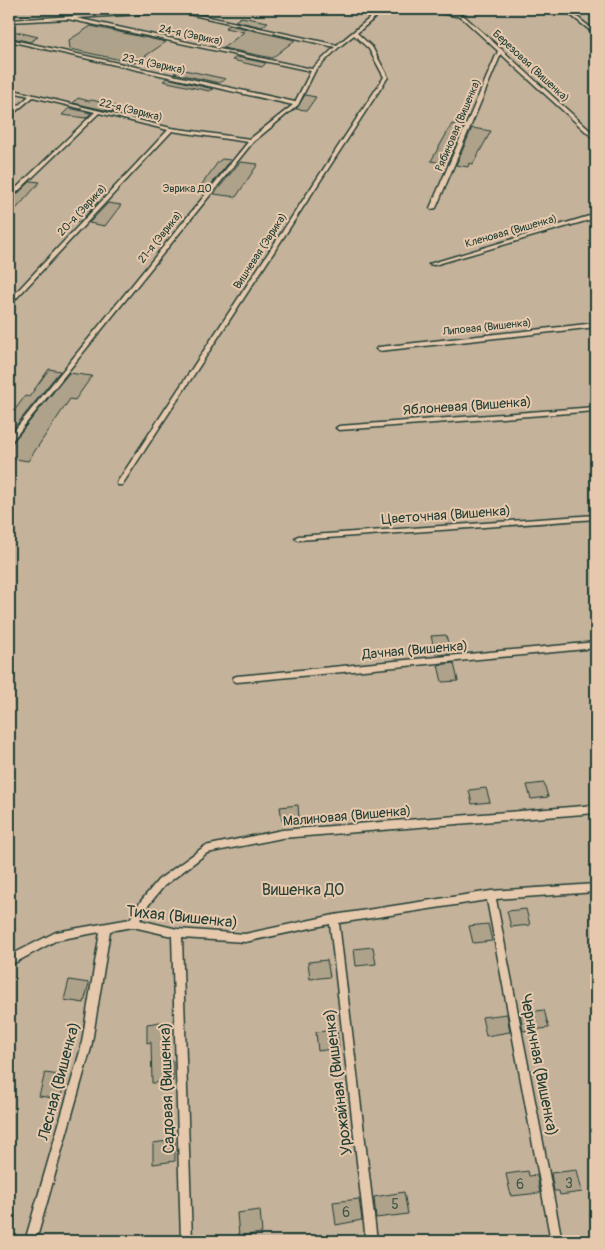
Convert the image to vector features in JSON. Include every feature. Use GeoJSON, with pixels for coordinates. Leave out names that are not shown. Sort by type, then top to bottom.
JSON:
{"type":"FeatureCollection","features":[{"type":"Feature","properties":{"kind":"lane"},"geometry":{"type":"LineString","coordinates":[[9,21],[207,9]]}},
{"type":"Feature","properties":{"kind":"lane","name":"21-я (Эврика)"},"geometry":{"type":"LineString","coordinates":[[9,441],[251,141],[296,104],[313,70],[354,32],[383,9]]}},
{"type":"Feature","properties":{"kind":"lane","name":"Березовая (Вишенка)"},"geometry":{"type":"LineString","coordinates":[[420,9],[451,12],[462,16],[596,138]]}},
{"type":"Feature","properties":{"kind":"lane"},"geometry":{"type":"LineString","coordinates":[[565,9],[596,34]]}},
{"type":"Feature","properties":{"kind":"lane"},"geometry":{"type":"LineString","coordinates":[[177,11],[338,46]]}},
{"type":"Feature","properties":{"kind":"lane","name":"24-я (Эврика)"},"geometry":{"type":"LineString","coordinates":[[66,17],[313,70]]}},
{"type":"Feature","properties":{"kind":"lane","name":"Вишневая (Эврика)"},"geometry":{"type":"LineString","coordinates":[[120,483],[386,77],[372,48],[354,32]]}},
{"type":"Feature","properties":{"kind":"lane","name":"23-я (Эврика)"},"geometry":{"type":"LineString","coordinates":[[9,40],[296,104]]}},
{"type":"Feature","properties":{"kind":"lane","name":"Рябиновая (Вишенка)"},"geometry":{"type":"LineString","coordinates":[[433,208],[501,50]]}},
{"type":"Feature","properties":{"kind":"lane","name":"22-я (Эврика)"},"geometry":{"type":"LineString","coordinates":[[9,90],[171,129],[251,141]]}},
{"type":"Feature","properties":{"kind":"lane"},"geometry":{"type":"LineString","coordinates":[[9,116],[32,96]]}},
{"type":"Feature","properties":{"kind":"lane"},"geometry":{"type":"LineString","coordinates":[[9,198],[98,112]]}},
{"type":"Feature","properties":{"kind":"lane","name":"20-я (Эврика)"},"geometry":{"type":"LineString","coordinates":[[9,304],[171,129]]}},
{"type":"Feature","properties":{"kind":"lane","name":"Кленовая (Вишенка)"},"geometry":{"type":"LineString","coordinates":[[432,264],[596,216]]}},
{"type":"Feature","properties":{"kind":"lane","name":"Липовая (Вишенка)"},"geometry":{"type":"LineString","coordinates":[[379,349],[596,325]]}},
{"type":"Feature","properties":{"kind":"lane","name":"Яблоневая (Вишенка)"},"geometry":{"type":"LineString","coordinates":[[339,428],[596,410]]}},
{"type":"Feature","properties":{"kind":"lane","name":"Цветочная (Вишенка)"},"geometry":{"type":"LineString","coordinates":[[298,538],[596,517]]}},
{"type":"Feature","properties":{"kind":"lane","name":"Дачная (Вишенка)"},"geometry":{"type":"LineString","coordinates":[[237,679],[596,645]]}},
{"type":"Feature","properties":{"kind":"lane","name":"Малиновая (Вишенка)"},"geometry":{"type":"LineString","coordinates":[[133,923],[144,904],[161,882],[205,850],[282,834],[596,809]]}},
{"type":"Feature","properties":{"kind":"lane","name":"Тихая (Вишенка)"},"geometry":{"type":"LineString","coordinates":[[9,962],[56,936],[133,923],[177,933],[245,938],[334,919],[491,895],[596,888]]}},
{"type":"Feature","properties":{"kind":"lane","name":"Черничная (Вишенка)"},"geometry":{"type":"LineString","coordinates":[[491,895],[558,1241]]}},
{"type":"Feature","properties":{"kind":"lane","name":"Урожайная (Вишенка)"},"geometry":{"type":"LineString","coordinates":[[334,919],[372,1241]]}},
{"type":"Feature","properties":{"kind":"lane","name":"Лесная (Вишенка)"},"geometry":{"type":"LineString","coordinates":[[30,1241],[86,1048],[106,927]]}},
{"type":"Feature","properties":{"kind":"lane","name":"Садовая (Вишенка)"},"geometry":{"type":"LineString","coordinates":[[177,933],[187,1241]]}},
{"type":"Feature","properties":{"kind":"green space","name":"Вишенка ДО"},"geometry":{"type":"Polygon","coordinates":[[[9,9],[596,9],[596,1241],[9,1241],[9,9]]]}},
{"type":"Feature","properties":{"kind":"building"},"geometry":{"type":"Polygon","coordinates":[[[241,17],[268,22],[262,27],[235,21],[241,17]]]}},
{"type":"Feature","properties":{"kind":"building"},"geometry":{"type":"Polygon","coordinates":[[[229,25],[295,40],[272,58],[223,48],[244,32],[225,28],[229,25]]]}},
{"type":"Feature","properties":{"kind":"building"},"geometry":{"type":"Polygon","coordinates":[[[91,26],[166,42],[135,63],[70,49],[69,40],[91,26]]]}},
{"type":"Feature","properties":{"kind":"building"},"geometry":{"type":"Polygon","coordinates":[[[9,30],[38,37],[30,42],[9,37],[9,30]]]}},
{"type":"Feature","properties":{"kind":"building"},"geometry":{"type":"Polygon","coordinates":[[[236,57],[266,63],[262,67],[232,60],[236,57]]]}},
{"type":"Feature","properties":{"kind":"building"},"geometry":{"type":"Polygon","coordinates":[[[180,69],[226,79],[219,83],[174,73],[180,69]]]}},
{"type":"Feature","properties":{"kind":"building"},"geometry":{"type":"Polygon","coordinates":[[[167,78],[213,89],[209,91],[163,81],[167,78]]]}},
{"type":"Feature","properties":{"kind":"building"},"geometry":{"type":"Polygon","coordinates":[[[305,95],[316,97],[307,110],[296,109],[305,95]]]}},
{"type":"Feature","properties":{"kind":"building"},"geometry":{"type":"Polygon","coordinates":[[[78,98],[118,107],[114,112],[73,103],[78,98]]]}},
{"type":"Feature","properties":{"kind":"building"},"geometry":{"type":"Polygon","coordinates":[[[69,108],[91,113],[86,118],[62,115],[69,108]]]}},
{"type":"Feature","properties":{"kind":"building"},"geometry":{"type":"Polygon","coordinates":[[[452,124],[463,126],[447,164],[431,161],[452,124]]]}},
{"type":"Feature","properties":{"kind":"building"},"geometry":{"type":"Polygon","coordinates":[[[472,128],[491,131],[473,164],[469,163],[468,167],[456,165],[472,128]]]}},
{"type":"Feature","properties":{"kind":"building"},"geometry":{"type":"Polygon","coordinates":[[[222,159],[231,160],[205,192],[197,191],[218,162],[222,159]]]}},
{"type":"Feature","properties":{"kind":"building"},"geometry":{"type":"Polygon","coordinates":[[[240,162],[258,164],[236,197],[214,194],[240,162]]]}},
{"type":"Feature","properties":{"kind":"building"},"geometry":{"type":"Polygon","coordinates":[[[31,181],[40,182],[9,217],[9,200],[31,181]]]}},
{"type":"Feature","properties":{"kind":"building"},"geometry":{"type":"Polygon","coordinates":[[[89,200],[98,202],[80,222],[72,221],[89,200]]]}},
{"type":"Feature","properties":{"kind":"building"},"geometry":{"type":"Polygon","coordinates":[[[108,203],[121,205],[105,226],[89,223],[108,203]]]}},
{"type":"Feature","properties":{"kind":"building"},"geometry":{"type":"Polygon","coordinates":[[[49,369],[60,371],[9,434],[9,418],[25,396],[29,397],[49,369]]]}},
{"type":"Feature","properties":{"kind":"building"},"geometry":{"type":"Polygon","coordinates":[[[69,373],[92,376],[75,400],[70,399],[28,461],[9,458],[9,445],[69,373]]]}},
{"type":"Feature","properties":{"kind":"building"},"geometry":{"type":"Polygon","coordinates":[[[446,635],[451,654],[436,655],[431,636],[446,635]]]}},
{"type":"Feature","properties":{"kind":"building"},"geometry":{"type":"Polygon","coordinates":[[[454,663],[458,681],[442,682],[438,665],[454,663]]]}},
{"type":"Feature","properties":{"kind":"building"},"geometry":{"type":"Polygon","coordinates":[[[544,783],[548,797],[531,799],[527,785],[544,783]]]}},
{"type":"Feature","properties":{"kind":"building"},"geometry":{"type":"Polygon","coordinates":[[[486,788],[490,802],[472,804],[469,790],[486,788]]]}},
{"type":"Feature","properties":{"kind":"building"},"geometry":{"type":"Polygon","coordinates":[[[298,805],[299,819],[282,821],[280,807],[298,805]]]}},
{"type":"Feature","properties":{"kind":"building"},"geometry":{"type":"Polygon","coordinates":[[[526,909],[530,925],[511,927],[507,911],[526,909]]]}},
{"type":"Feature","properties":{"kind":"building"},"geometry":{"type":"Polygon","coordinates":[[[488,924],[492,941],[473,943],[469,926],[488,924]]]}},
{"type":"Feature","properties":{"kind":"building"},"geometry":{"type":"Polygon","coordinates":[[[373,947],[376,964],[356,966],[354,949],[373,947]]]}},
{"type":"Feature","properties":{"kind":"building"},"geometry":{"type":"Polygon","coordinates":[[[327,960],[330,977],[310,979],[308,962],[327,960]]]}},
{"type":"Feature","properties":{"kind":"building"},"geometry":{"type":"Polygon","coordinates":[[[69,980],[89,983],[84,1003],[64,1000],[69,980]]]}},
{"type":"Feature","properties":{"kind":"building"},"geometry":{"type":"Polygon","coordinates":[[[544,1010],[549,1028],[523,1031],[520,1013],[544,1010]]]}},
{"type":"Feature","properties":{"kind":"building"},"geometry":{"type":"Polygon","coordinates":[[[507,1014],[510,1032],[486,1036],[482,1017],[507,1014]]]}},
{"type":"Feature","properties":{"kind":"building"},"geometry":{"type":"Polygon","coordinates":[[[167,1021],[169,1061],[173,1061],[173,1081],[152,1083],[151,1042],[147,1043],[147,1024],[167,1021]]]}},
{"type":"Feature","properties":{"kind":"building"},"geometry":{"type":"Polygon","coordinates":[[[337,1030],[339,1048],[318,1051],[316,1032],[337,1030]]]}},
{"type":"Feature","properties":{"kind":"building"},"geometry":{"type":"Polygon","coordinates":[[[45,1073],[67,1076],[60,1099],[39,1096],[45,1073]]]}},
{"type":"Feature","properties":{"kind":"building"},"geometry":{"type":"Polygon","coordinates":[[[175,1140],[175,1161],[153,1164],[153,1143],[175,1140]]]}},
{"type":"Feature","properties":{"kind":"building"},"geometry":{"type":"Polygon","coordinates":[[[577,1170],[582,1192],[560,1195],[559,1191],[554,1191],[551,1173],[577,1170]]]}},
{"type":"Feature","properties":{"kind":"building"},"geometry":{"type":"Polygon","coordinates":[[[528,1171],[529,1176],[537,1175],[540,1193],[511,1196],[506,1174],[528,1171]]]}},
{"type":"Feature","properties":{"kind":"building"},"geometry":{"type":"Polygon","coordinates":[[[404,1192],[408,1214],[376,1218],[374,1197],[404,1192]]]}},
{"type":"Feature","properties":{"kind":"building"},"geometry":{"type":"Polygon","coordinates":[[[359,1199],[362,1220],[336,1225],[333,1202],[359,1199]]]}},
{"type":"Feature","properties":{"kind":"building"},"geometry":{"type":"Polygon","coordinates":[[[260,1210],[262,1233],[239,1236],[237,1213],[260,1210]]]}},
{"type":"Feature","properties":{"kind":"park label","name":"Эврика ДО"},"geometry":{"type":"Point","coordinates":[187,188]}}]}
